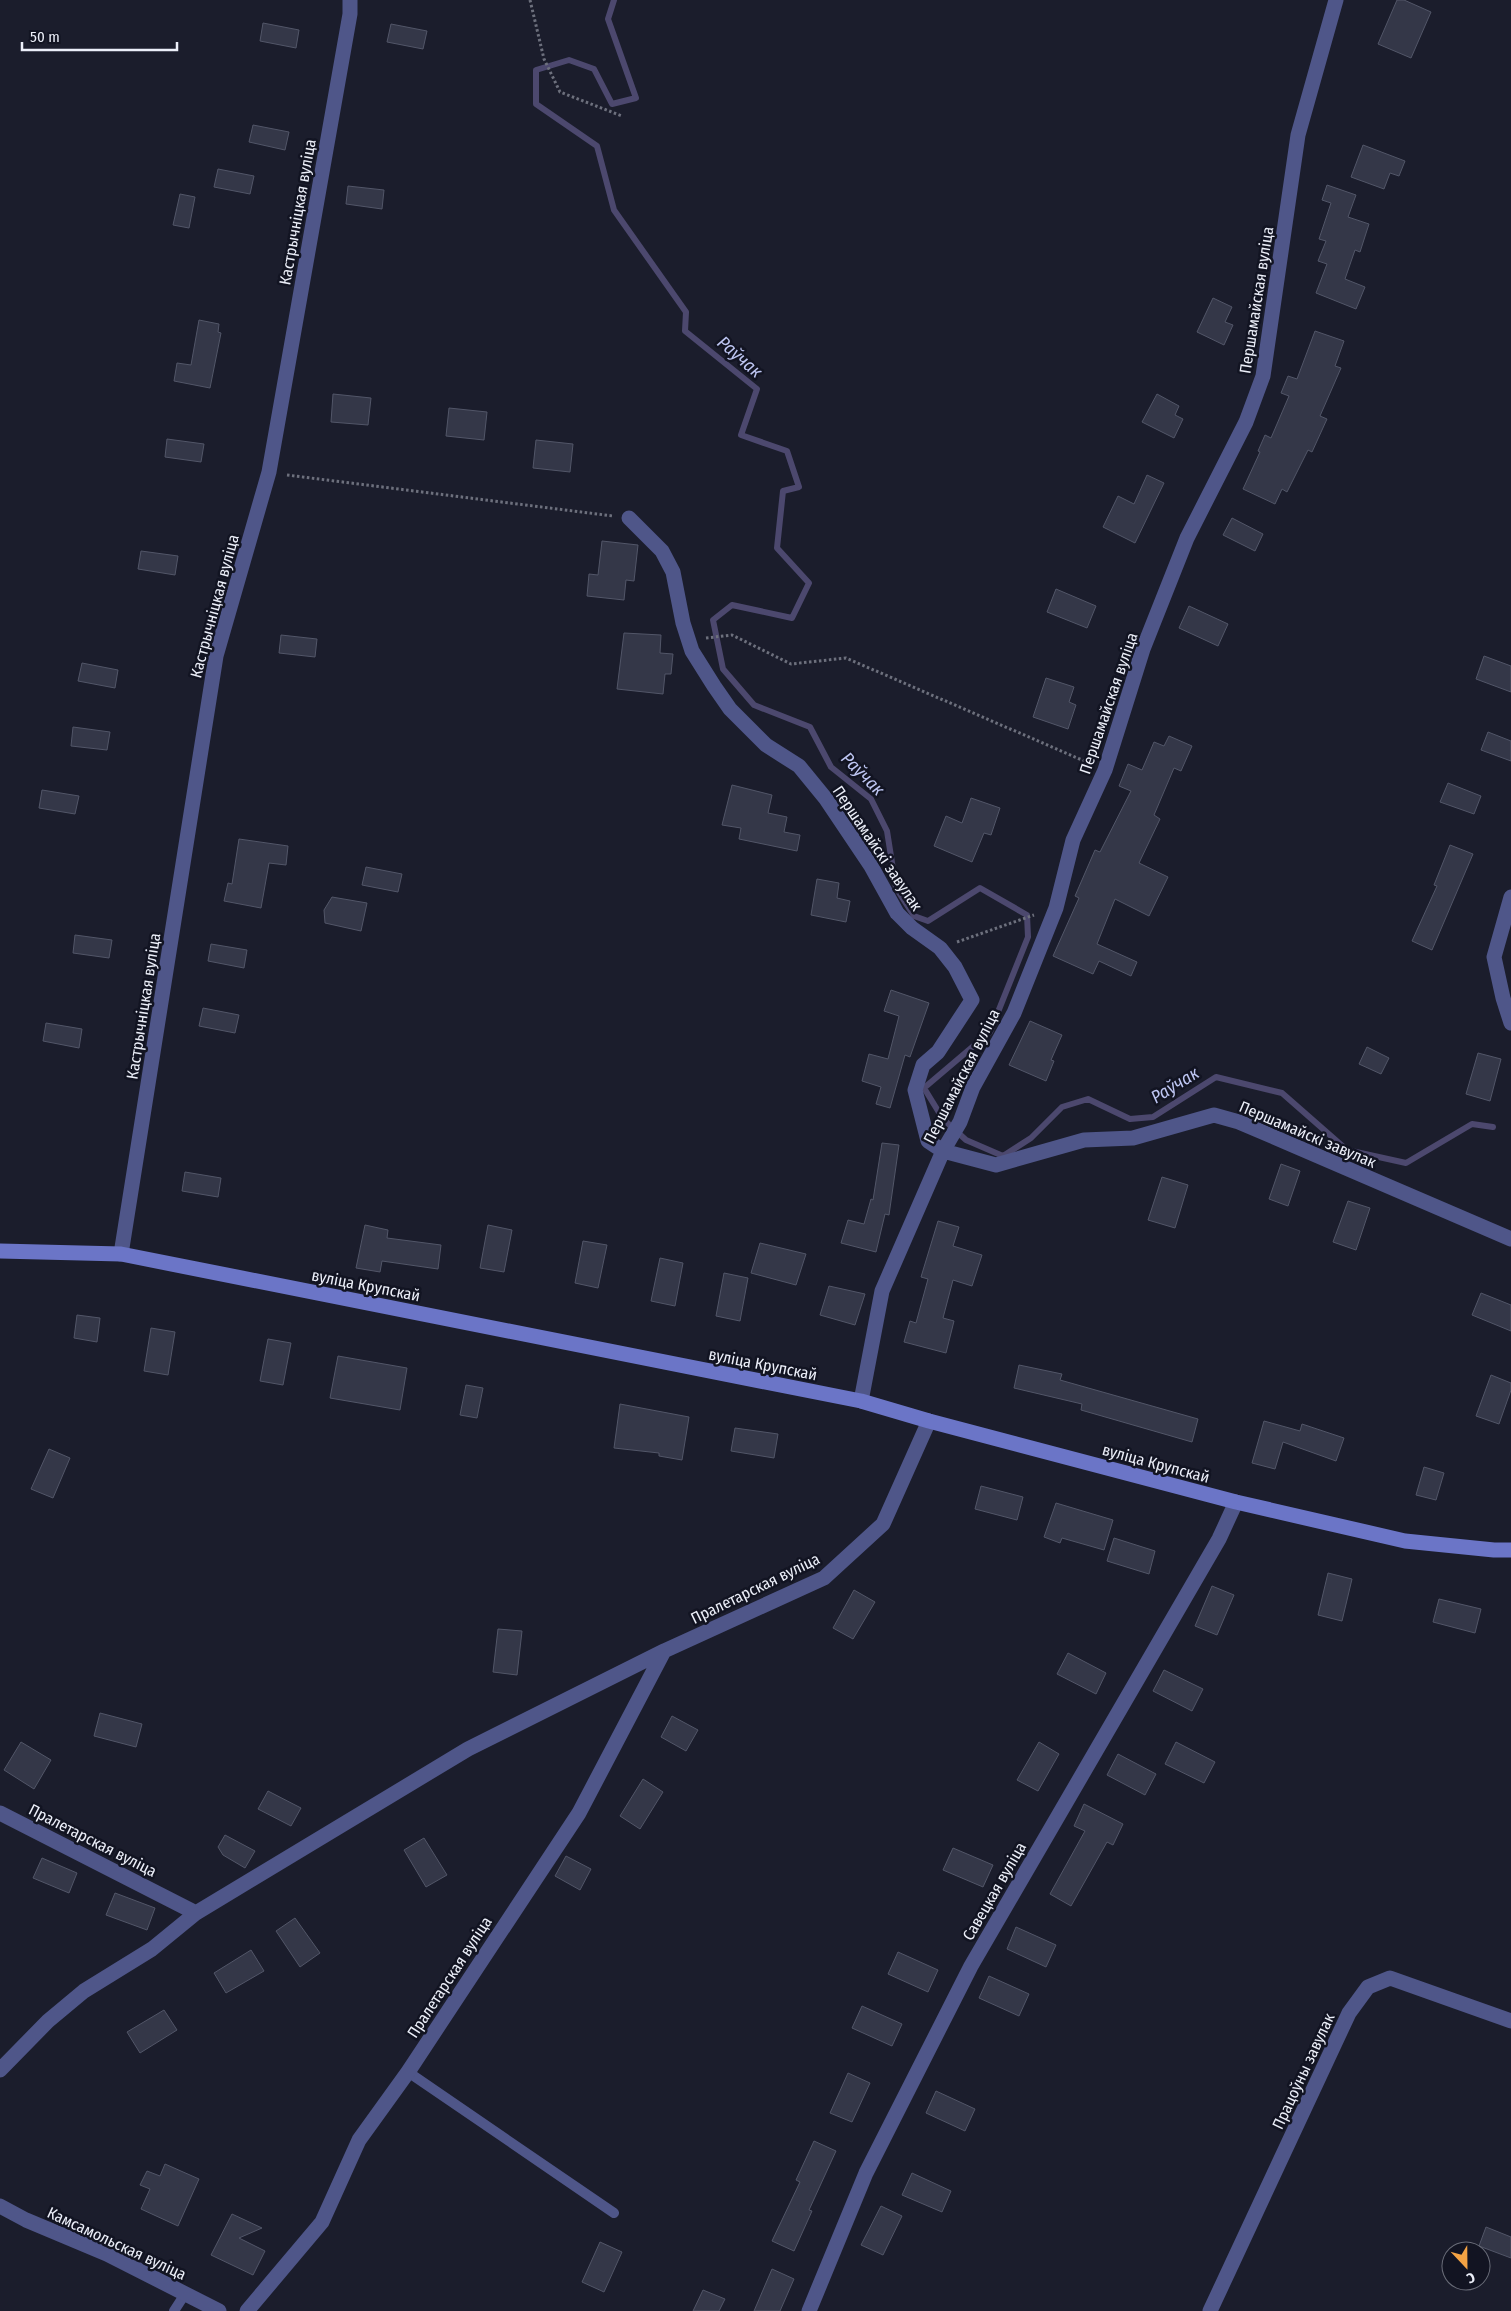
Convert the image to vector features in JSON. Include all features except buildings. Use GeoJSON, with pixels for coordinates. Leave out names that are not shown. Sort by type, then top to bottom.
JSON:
{"type":"FeatureCollection","features":[{"type":"Feature","properties":{"kind":"street","name":"Кастрычніцкая вуліца"},"geometry":{"type":"LineString","coordinates":[[121,1254],[216,656],[269,472],[350,14],[350,0]]}},
{"type":"Feature","properties":{"kind":"street","name":"Першамайская вуліца"},"geometry":{"type":"LineString","coordinates":[[861,1401],[882,1291],[946,1145],[960,1122],[973,1087],[1014,1013],[1056,908],[1073,840],[1105,770],[1143,649],[1187,538],[1246,422],[1263,376],[1298,135],[1336,0]]}},
{"type":"Feature","properties":{"kind":"street","name":"Першамайскі завулак"},"geometry":{"type":"LineString","coordinates":[[629,518],[662,551],[673,572],[683,623],[692,650],[730,709],[766,745],[799,766],[826,799],[861,852],[897,913],[912,928],[940,948],[955,967],[972,1000],[938,1052],[923,1065],[915,1090],[928,1141],[946,1145],[996,1165],[1084,1140],[1132,1138],[1214,1115],[1239,1122],[1511,1239]]}},
{"type":"Feature","properties":{"kind":"street"},"geometry":{"type":"LineString","coordinates":[[1511,897],[1494,957],[1502,998],[1511,1023]]}},
{"type":"Feature","properties":{"kind":"street","name":"вуліца Крупскай"},"geometry":{"type":"LineString","coordinates":[[0,1251],[121,1254],[861,1401],[1236,1502],[1405,1540],[1494,1550],[1511,1550]]}},
{"type":"Feature","properties":{"kind":"street","name":"Пралетарская вуліца"},"geometry":{"type":"LineString","coordinates":[[0,2070],[48,2021],[84,1992],[152,1949],[196,1913],[468,1749],[664,1651],[824,1578],[883,1524],[930,1421]]}},
{"type":"Feature","properties":{"kind":"street","name":"Савецкая вуліца"},"geometry":{"type":"LineString","coordinates":[[809,2311],[866,2174],[970,1966],[1219,1539],[1236,1502]]}},
{"type":"Feature","properties":{"kind":"street","name":"Пралетарская вуліца"},"geometry":{"type":"LineString","coordinates":[[246,2311],[322,2222],[359,2140],[408,2072],[579,1813],[664,1651]]}},
{"type":"Feature","properties":{"kind":"street","name":"Пралетарская вуліца"},"geometry":{"type":"LineString","coordinates":[[0,1812],[196,1913]]}},
{"type":"Feature","properties":{"kind":"street","name":"Працоўны завулак"},"geometry":{"type":"LineString","coordinates":[[1210,2311],[1349,2013],[1368,1986],[1390,1978],[1511,2021]]}},
{"type":"Feature","properties":{"kind":"street","name":"Камсамольская вуліца"},"geometry":{"type":"LineString","coordinates":[[0,2206],[26,2220],[107,2254],[219,2311]]}},
{"type":"Feature","properties":{"kind":"lane"},"geometry":{"type":"LineString","coordinates":[[408,2072],[614,2213]]}},
{"type":"Feature","properties":{"kind":"lane"},"geometry":{"type":"LineString","coordinates":[[174,2311],[185,2294]]}},
{"type":"Feature","properties":{"kind":"path"},"geometry":{"type":"LineString","coordinates":[[530,0],[544,59],[554,76],[560,92],[622,116]]}},
{"type":"Feature","properties":{"kind":"path"},"geometry":{"type":"LineString","coordinates":[[269,472],[629,518]]}},
{"type":"Feature","properties":{"kind":"path"},"geometry":{"type":"LineString","coordinates":[[703,638],[732,635],[792,664],[846,658],[1105,770]]}},
{"type":"Feature","properties":{"kind":"path"},"geometry":{"type":"LineString","coordinates":[[940,948],[1037,914]]}},
{"type":"Feature","properties":{"kind":"waterway","name":"Раўчак"},"geometry":{"type":"LineString","coordinates":[[614,0],[608,19],[636,98],[612,104],[594,69],[569,60],[536,70],[536,104],[597,146],[614,210],[686,312],[685,331],[757,389],[741,435],[787,451],[799,487],[783,491],[777,548],[809,583],[792,618],[732,605],[713,620],[723,669],[754,705],[810,727],[831,767],[871,799],[887,831],[896,888],[914,916],[928,921],[980,888],[1027,915],[1028,937],[990,1032],[924,1088],[943,1119],[966,1140],[1003,1156],[1031,1138],[1062,1107],[1088,1099],[1130,1119],[1153,1117],[1216,1077],[1282,1093],[1347,1150],[1406,1163],[1472,1124],[1493,1127]]}}]}
